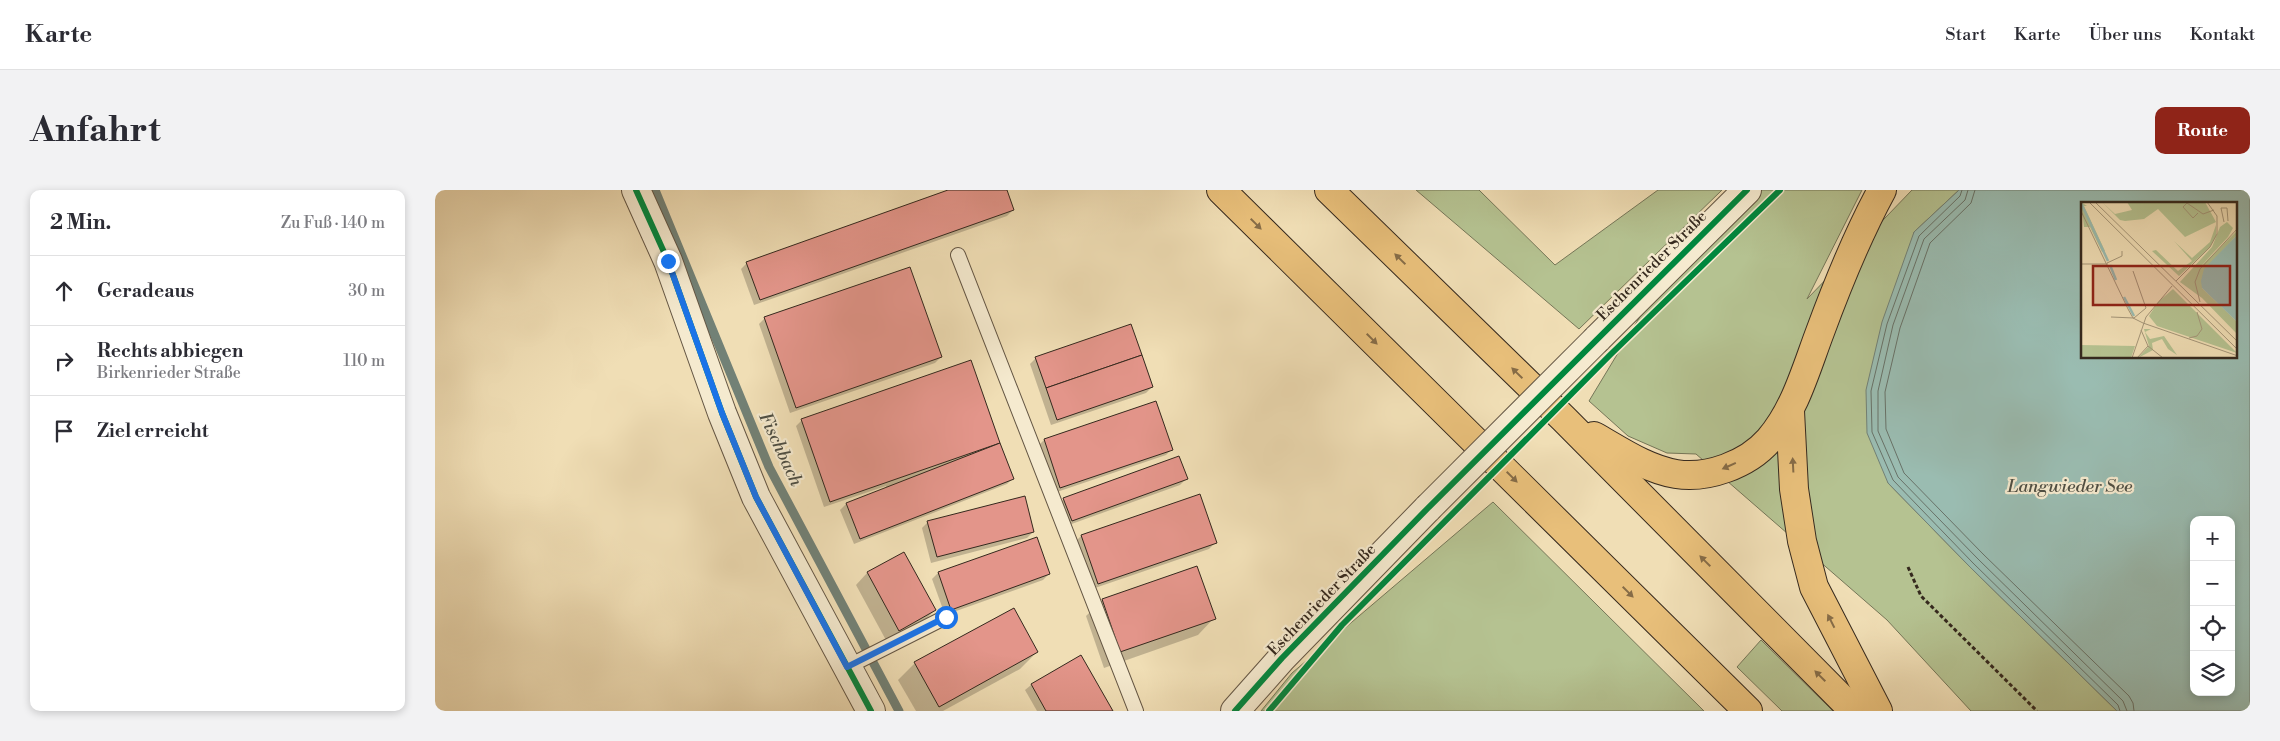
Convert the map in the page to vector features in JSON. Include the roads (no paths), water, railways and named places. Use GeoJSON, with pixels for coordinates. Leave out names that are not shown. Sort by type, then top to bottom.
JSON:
{"type":"FeatureCollection","features":[{"type":"Feature","properties":{"kind":"highway"},"geometry":{"type":"LineString","coordinates":[[1221,190],[1748,711]]}},
{"type":"Feature","properties":{"kind":"highway"},"geometry":{"type":"LineString","coordinates":[[1329,190],[1564,419],[1855,711]]}},
{"type":"Feature","properties":{"kind":"highway"},"geometry":{"type":"LineString","coordinates":[[1564,419],[1639,461],[1676,474],[1714,473],[1745,459],[1768,442],[1790,411],[1860,230],[1882,190]]}},
{"type":"Feature","properties":{"kind":"highway"},"geometry":{"type":"LineString","coordinates":[[1790,411],[1794,489],[1802,541],[1814,587],[1877,711]]}},
{"type":"Feature","properties":{"kind":"street"},"geometry":{"type":"LineString","coordinates":[[636,190],[668,261],[722,413],[756,497],[850,665],[871,711]]}},
{"type":"Feature","properties":{"kind":"street","name":"Eschenrieder Straße"},"geometry":{"type":"LineString","coordinates":[[1235,711],[1281,658],[1428,508],[1747,190]]}},
{"type":"Feature","properties":{"kind":"lane"},"geometry":{"type":"LineString","coordinates":[[957,255],[1136,711]]}},
{"type":"Feature","properties":{"kind":"lane"},"geometry":{"type":"LineString","coordinates":[[850,665],[946,617]]}},
{"type":"Feature","properties":{"kind":"water","name":"Langwieder See"},"geometry":{"type":"Polygon","coordinates":[[[1959,190],[2250,190],[2250,711],[2117,711],[1970,567],[1888,483],[1867,433],[1866,390],[1882,322],[1914,232],[1959,190]]]}},
{"type":"Feature","properties":{"kind":"waterway","name":"Fischbach"},"geometry":{"type":"LineString","coordinates":[[655,190],[769,467],[899,711]]}}]}
